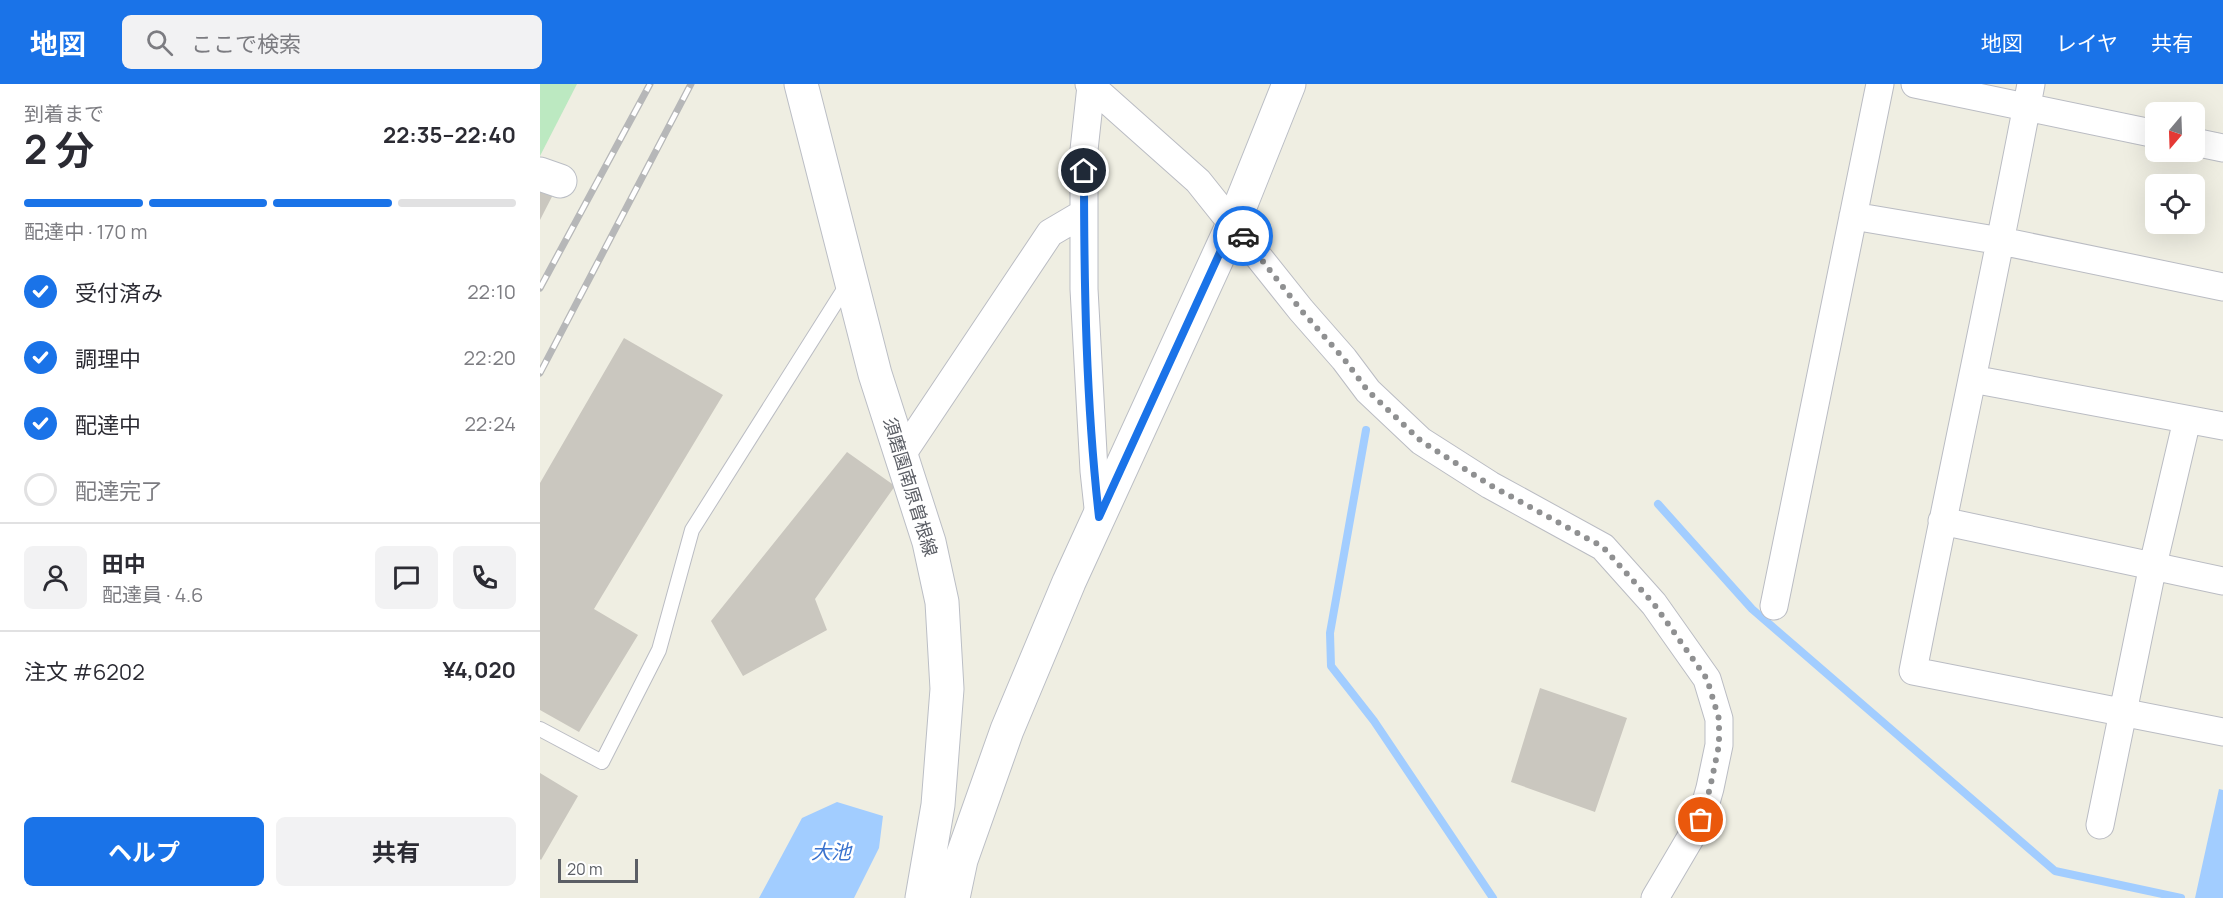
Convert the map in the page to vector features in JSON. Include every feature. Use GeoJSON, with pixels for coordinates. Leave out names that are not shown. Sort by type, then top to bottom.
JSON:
{"type":"FeatureCollection","features":[{"type":"Feature","properties":{"kind":"street","name":"須磨園南原曽根線"},"geometry":{"type":"LineString","coordinates":[[801,84],[875,374],[929,542],[942,603],[947,689],[938,805],[922,898]]}},
{"type":"Feature","properties":{"kind":"street"},"geometry":{"type":"LineString","coordinates":[[953,898],[960,860],[1007,730],[1069,582],[1233,224],[1289,84]]}},
{"type":"Feature","properties":{"kind":"street"},"geometry":{"type":"LineString","coordinates":[[1774,606],[1880,84]]}},
{"type":"Feature","properties":{"kind":"street"},"geometry":{"type":"LineString","coordinates":[[1915,84],[2029,96],[2145,131]]}},
{"type":"Feature","properties":{"kind":"street"},"geometry":{"type":"LineString","coordinates":[[1090,85],[1198,181],[1368,391],[1421,441],[1490,485],[1603,547],[1654,604],[1707,679],[1719,719],[1719,745],[1710,788],[1701,820],[1655,898]]}},
{"type":"Feature","properties":{"kind":"street"},"geometry":{"type":"LineString","coordinates":[[1090,85],[1084,150],[1084,289],[1094,471],[1099,517]]}},
{"type":"Feature","properties":{"kind":"street"},"geometry":{"type":"LineString","coordinates":[[2029,96],[1913,671],[2223,732]]}},
{"type":"Feature","properties":{"kind":"street"},"geometry":{"type":"LineString","coordinates":[[2205,144],[2223,148]]}},
{"type":"Feature","properties":{"kind":"street"},"geometry":{"type":"LineString","coordinates":[[901,456],[1050,233],[1084,213]]}},
{"type":"Feature","properties":{"kind":"street"},"geometry":{"type":"LineString","coordinates":[[1853,216],[2001,241],[2223,286]]}},
{"type":"Feature","properties":{"kind":"street"},"geometry":{"type":"LineString","coordinates":[[1972,379],[2223,426]]}},
{"type":"Feature","properties":{"kind":"street"},"geometry":{"type":"LineString","coordinates":[[2100,825],[2154,565],[2187,420]]}},
{"type":"Feature","properties":{"kind":"street"},"geometry":{"type":"LineString","coordinates":[[1942,520],[2223,581]]}},
{"type":"Feature","properties":{"kind":"lane"},"geometry":{"type":"LineString","coordinates":[[540,729],[602,762],[659,650],[692,530],[850,280]]}},
{"type":"Feature","properties":{"kind":"green space"},"geometry":{"type":"Polygon","coordinates":[[[540,84],[577,84],[540,156],[540,84]]]}},
{"type":"Feature","properties":{"kind":"water"},"geometry":{"type":"Polygon","coordinates":[[[2219,789],[2223,790],[2223,898],[2195,898],[2219,789]]]}},
{"type":"Feature","properties":{"kind":"water","name":"大池"},"geometry":{"type":"Polygon","coordinates":[[[837,802],[883,816],[879,848],[854,898],[759,898],[802,818],[837,802]]]}},
{"type":"Feature","properties":{"kind":"building"},"geometry":{"type":"Polygon","coordinates":[[[540,174],[560,181],[540,220],[540,174]]]}},
{"type":"Feature","properties":{"kind":"building"},"geometry":{"type":"Polygon","coordinates":[[[624,338],[723,395],[594,609],[638,635],[579,732],[540,710],[540,483],[624,338]]]}},
{"type":"Feature","properties":{"kind":"building"},"geometry":{"type":"Polygon","coordinates":[[[847,452],[895,486],[815,599],[827,630],[743,676],[711,621],[847,452]]]}},
{"type":"Feature","properties":{"kind":"building"},"geometry":{"type":"Polygon","coordinates":[[[1540,688],[1627,718],[1595,812],[1511,782],[1540,688]]]}},
{"type":"Feature","properties":{"kind":"building"},"geometry":{"type":"Polygon","coordinates":[[[540,773],[578,796],[541,860],[540,859],[540,773]]]}},
{"type":"Feature","properties":{"kind":"waterway"},"geometry":{"type":"LineString","coordinates":[[1366,430],[1330,633],[1331,666],[1374,721],[1493,898]]}},
{"type":"Feature","properties":{"kind":"waterway"},"geometry":{"type":"LineString","coordinates":[[1658,504],[1752,609],[2055,871],[2181,898]]}},
{"type":"Feature","properties":{"kind":"railway"},"geometry":{"type":"LineString","coordinates":[[540,288],[650,84]]}},
{"type":"Feature","properties":{"kind":"railway"},"geometry":{"type":"LineString","coordinates":[[540,373],[691,84]]}},
{"type":"Feature","properties":{"kind":"way so far"},"geometry":{"type":"LineString","coordinates":[[1243,236],[1368,391],[1421,441],[1490,485],[1603,547],[1654,604],[1707,679],[1719,719],[1719,745],[1701,820]]}},
{"type":"Feature","properties":{"kind":"route"},"geometry":{"type":"LineString","coordinates":[[1084,171],[1084,289],[1094,471],[1099,517],[1233,224],[1243,236]]}}]}
